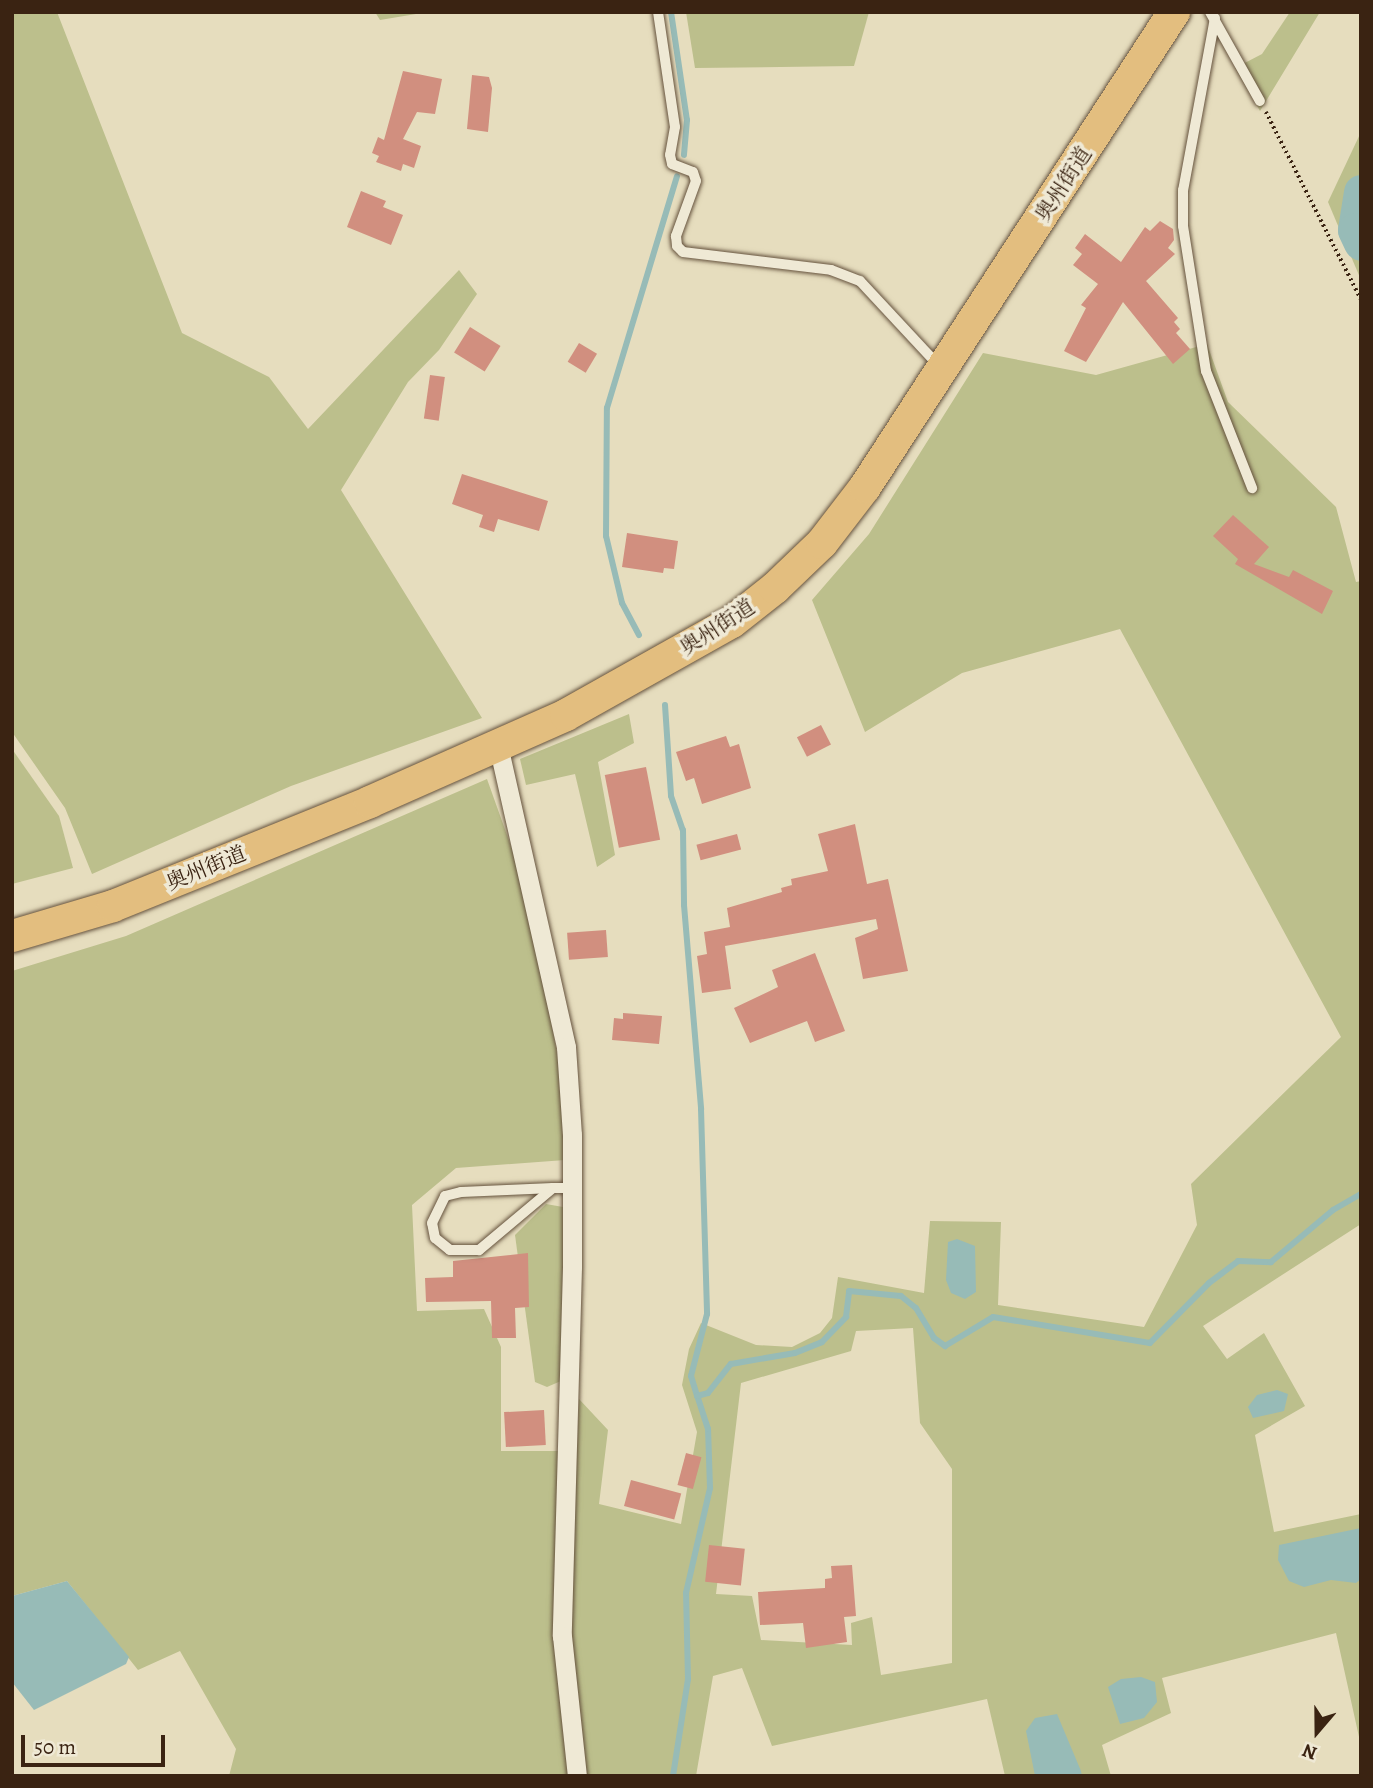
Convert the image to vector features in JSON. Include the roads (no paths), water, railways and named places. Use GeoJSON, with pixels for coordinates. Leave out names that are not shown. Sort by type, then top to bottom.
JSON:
{"type":"FeatureCollection","features":[{"type":"Feature","properties":{"kind":"highway","name":"奥州街道"},"geometry":{"type":"LineString","coordinates":[[12,936],[113,906],[566,715],[732,622],[775,588],[821,543],[865,487],[1174,12]]}},
{"type":"Feature","properties":{"kind":"street"},"geometry":{"type":"LineString","coordinates":[[498,745],[566,1046],[562,1188],[562,1636],[577,1776]]}},
{"type":"Feature","properties":{"kind":"lane"},"geometry":{"type":"LineString","coordinates":[[658,12],[676,127],[670,155],[672,164],[693,172],[696,181],[676,236],[677,246],[683,252],[831,270],[860,281],[943,370]]}},
{"type":"Feature","properties":{"kind":"lane"},"geometry":{"type":"LineString","coordinates":[[1213,15],[1260,101]]}},
{"type":"Feature","properties":{"kind":"lane"},"geometry":{"type":"LineString","coordinates":[[1213,15],[1183,190],[1184,248],[1206,371],[1252,488]]}},
{"type":"Feature","properties":{"kind":"lane"},"geometry":{"type":"LineString","coordinates":[[562,1188],[479,1250],[450,1250],[435,1238],[436,1208],[445,1196],[562,1188]]}},
{"type":"Feature","properties":{"kind":"water"},"geometry":{"type":"Polygon","coordinates":[[[957,1239],[975,1246],[976,1292],[965,1299],[951,1293],[946,1280],[948,1242],[957,1239]]]}},
{"type":"Feature","properties":{"kind":"water"},"geometry":{"type":"Polygon","coordinates":[[[1277,1390],[1288,1394],[1284,1411],[1253,1418],[1248,1407],[1257,1395],[1277,1390]]]}},
{"type":"Feature","properties":{"kind":"water"},"geometry":{"type":"Polygon","coordinates":[[[1361,1528],[1361,1579],[1356,1583],[1331,1580],[1304,1587],[1289,1581],[1278,1560],[1279,1545],[1361,1528]]]}},
{"type":"Feature","properties":{"kind":"water"},"geometry":{"type":"Polygon","coordinates":[[[67,1581],[129,1657],[126,1664],[34,1710],[12,1682],[12,1596],[67,1581]]]}},
{"type":"Feature","properties":{"kind":"water"},"geometry":{"type":"Polygon","coordinates":[[[1141,1677],[1155,1682],[1157,1702],[1144,1718],[1120,1724],[1108,1687],[1121,1679],[1141,1677]]]}},
{"type":"Feature","properties":{"kind":"water"},"geometry":{"type":"Polygon","coordinates":[[[1057,1714],[1082,1776],[1035,1776],[1026,1731],[1035,1718],[1057,1714]]]}},
{"type":"Feature","properties":{"kind":"waterway"},"geometry":{"type":"LineString","coordinates":[[671,12],[687,120],[684,155]]}},
{"type":"Feature","properties":{"kind":"waterway"},"geometry":{"type":"LineString","coordinates":[[639,635],[622,603],[606,536],[607,408],[677,176]]}},
{"type":"Feature","properties":{"kind":"waterway"},"geometry":{"type":"LineString","coordinates":[[1361,192],[1355,230],[1361,243]]}},
{"type":"Feature","properties":{"kind":"waterway"},"geometry":{"type":"LineString","coordinates":[[665,705],[671,796],[683,830],[684,905],[701,1109],[707,1314],[691,1376],[697,1396]]}},
{"type":"Feature","properties":{"kind":"waterway"},"geometry":{"type":"LineString","coordinates":[[673,1776],[688,1679],[686,1593],[710,1488],[708,1429],[697,1396],[708,1393],[731,1364],[795,1353],[822,1342],[846,1317],[849,1291],[901,1296],[916,1308],[934,1338],[945,1346],[993,1317],[1150,1343],[1209,1283],[1238,1261],[1271,1262],[1333,1210],[1361,1194]]}}]}
